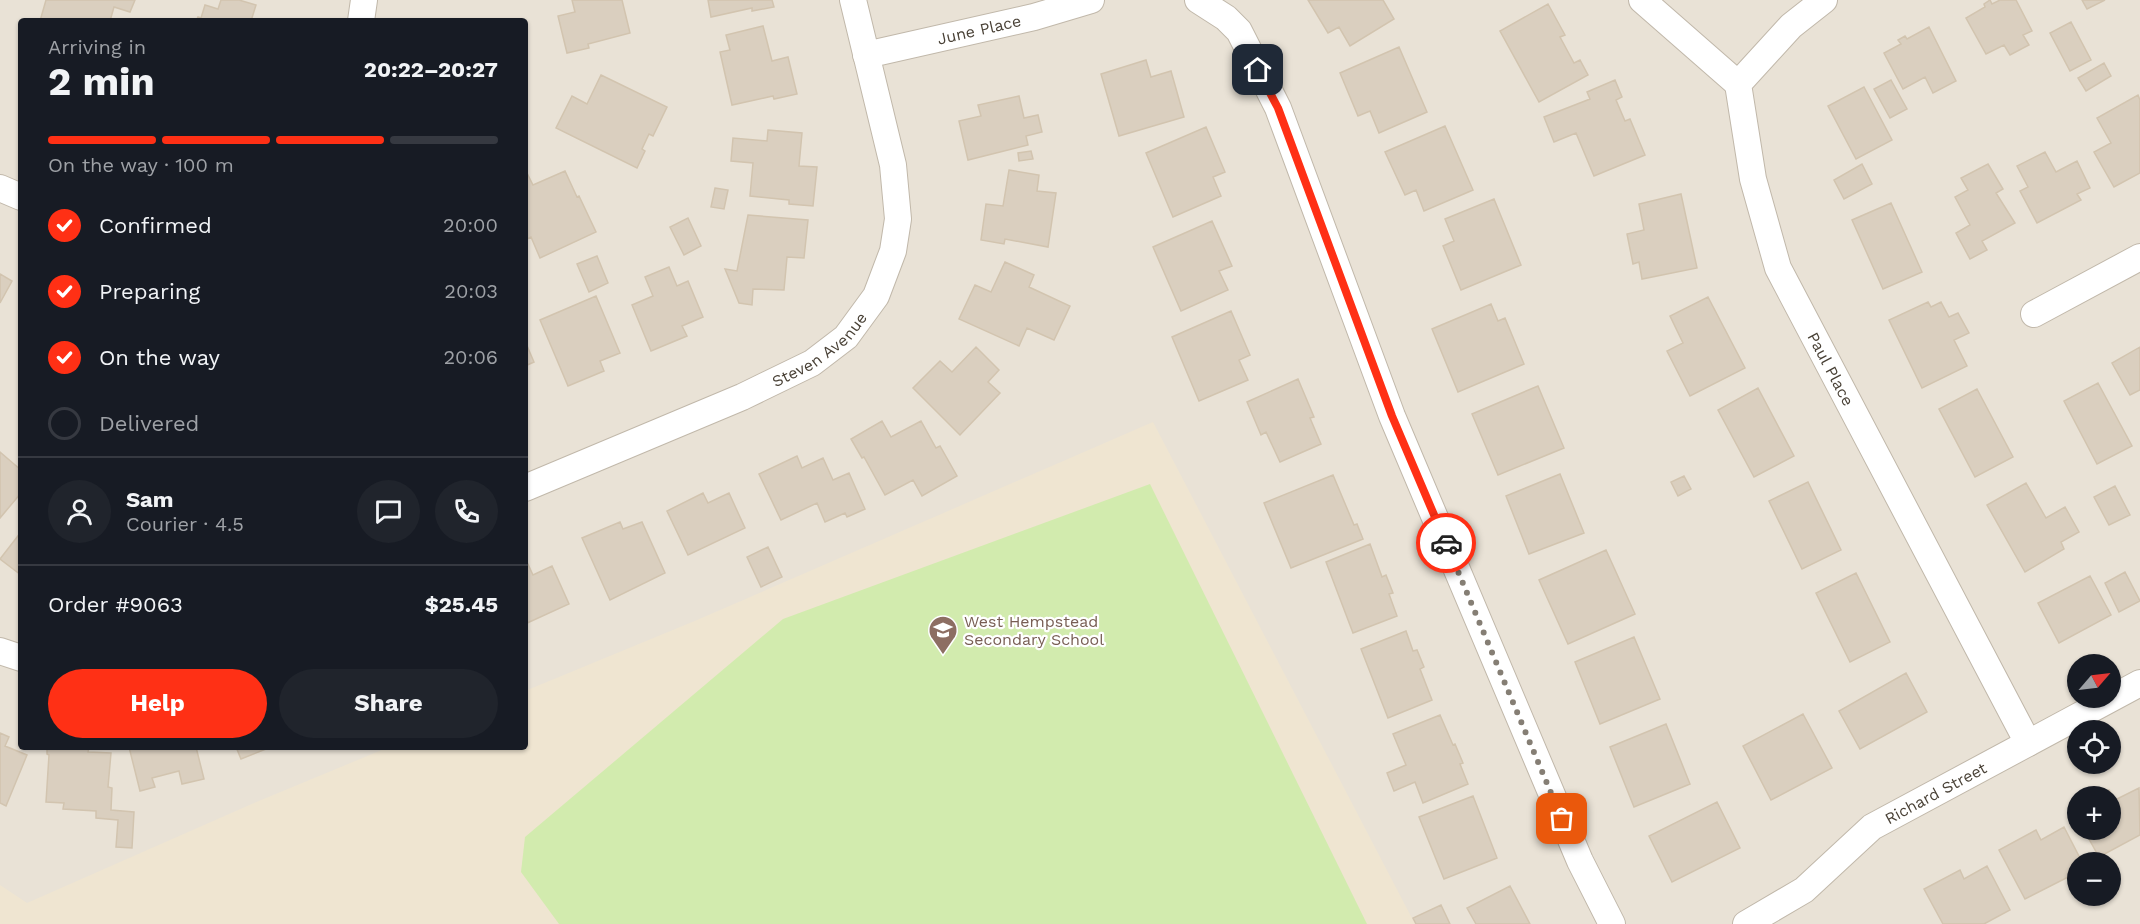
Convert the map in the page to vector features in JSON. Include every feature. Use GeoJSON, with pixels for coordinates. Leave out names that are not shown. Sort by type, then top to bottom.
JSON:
{"type":"FeatureCollection","features":[{"type":"Feature","properties":{"kind":"street"},"geometry":{"type":"LineString","coordinates":[[361,18],[364,0]]}},
{"type":"Feature","properties":{"kind":"street","name":"Steven Avenue"},"geometry":{"type":"LineString","coordinates":[[528,487],[742,397],[812,363],[846,337],[876,296],[893,251],[898,219],[893,165],[854,0]]}},
{"type":"Feature","properties":{"kind":"street","name":"June Place"},"geometry":{"type":"LineString","coordinates":[[866,55],[1034,17],[1091,0]]}},
{"type":"Feature","properties":{"kind":"street"},"geometry":{"type":"LineString","coordinates":[[1198,0],[1227,18],[1239,32],[1278,108],[1392,416],[1580,861],[1612,924]]}},
{"type":"Feature","properties":{"kind":"street"},"geometry":{"type":"LineString","coordinates":[[1642,0],[1738,84],[1791,26],[1824,0]]}},
{"type":"Feature","properties":{"kind":"street","name":"Paul Place"},"geometry":{"type":"LineString","coordinates":[[1738,84],[1753,178],[1778,268],[2028,743]]}},
{"type":"Feature","properties":{"kind":"street"},"geometry":{"type":"LineString","coordinates":[[0,188],[18,196]]}},
{"type":"Feature","properties":{"kind":"street"},"geometry":{"type":"LineString","coordinates":[[2034,314],[2140,257]]}},
{"type":"Feature","properties":{"kind":"street","name":"Richard Street"},"geometry":{"type":"LineString","coordinates":[[1746,924],[1804,890],[1872,826],[2140,683]]}},
{"type":"Feature","properties":{"kind":"shaded area"},"geometry":{"type":"Polygon","coordinates":[[[0,0],[2140,0],[2140,924],[0,924],[0,0]]]}},
{"type":"Feature","properties":{"kind":"shaded area","name":"West Hempstead Secondary School"},"geometry":{"type":"Polygon","coordinates":[[[1153,422],[1415,924],[0,924],[0,885],[27,903],[254,803],[382,750],[528,750],[528,690],[697,620],[1153,422]]]}},
{"type":"Feature","properties":{"kind":"green space","name":"West Hempstead Secondary School"},"geometry":{"type":"Polygon","coordinates":[[[1150,484],[1367,924],[559,924],[521,872],[525,837],[783,619],[1150,484]]]}},
{"type":"Feature","properties":{"kind":"building"},"geometry":{"type":"Polygon","coordinates":[[[46,0],[135,0],[130,12],[114,7],[111,18],[41,18],[46,0]]]}},
{"type":"Feature","properties":{"kind":"building"},"geometry":{"type":"Polygon","coordinates":[[[221,0],[239,0],[256,5],[252,18],[201,18],[205,5],[218,9],[221,0]]]}},
{"type":"Feature","properties":{"kind":"building"},"geometry":{"type":"Polygon","coordinates":[[[572,0],[622,0],[630,33],[588,44],[589,48],[567,53],[558,16],[575,12],[572,0]]]}},
{"type":"Feature","properties":{"kind":"building"},"geometry":{"type":"Polygon","coordinates":[[[708,0],[772,0],[774,7],[752,11],[752,8],[711,17],[708,0]]]}},
{"type":"Feature","properties":{"kind":"building"},"geometry":{"type":"Polygon","coordinates":[[[1308,0],[1383,0],[1394,19],[1350,46],[1339,27],[1328,33],[1308,0]]]}},
{"type":"Feature","properties":{"kind":"building"},"geometry":{"type":"Polygon","coordinates":[[[1990,0],[1992,4],[2000,0],[2016,0],[2032,31],[2023,35],[2029,45],[2010,55],[2004,45],[1986,54],[1966,18],[1985,7],[1984,4],[1990,0]]]}},
{"type":"Feature","properties":{"kind":"building"},"geometry":{"type":"Polygon","coordinates":[[[2082,0],[2105,0],[2087,9],[2082,0]]]}},
{"type":"Feature","properties":{"kind":"building"},"geometry":{"type":"Polygon","coordinates":[[[1548,4],[1565,35],[1560,37],[1574,63],[1580,60],[1588,75],[1539,102],[1500,31],[1548,4]]]}},
{"type":"Feature","properties":{"kind":"building"},"geometry":{"type":"Polygon","coordinates":[[[2071,22],[2091,60],[2070,71],[2050,33],[2071,22]]]}},
{"type":"Feature","properties":{"kind":"building"},"geometry":{"type":"Polygon","coordinates":[[[763,26],[772,61],[788,57],[797,94],[774,99],[773,96],[732,105],[720,52],[730,50],[726,35],[763,26]]]}},
{"type":"Feature","properties":{"kind":"building"},"geometry":{"type":"Polygon","coordinates":[[[1929,27],[1956,81],[1933,93],[1925,77],[1903,89],[1884,53],[1901,44],[1898,40],[1905,36],[1907,39],[1929,27]]]}},
{"type":"Feature","properties":{"kind":"building"},"geometry":{"type":"Polygon","coordinates":[[[1399,47],[1427,112],[1379,133],[1370,111],[1358,116],[1340,73],[1399,47]]]}},
{"type":"Feature","properties":{"kind":"building"},"geometry":{"type":"Polygon","coordinates":[[[1146,60],[1151,77],[1171,71],[1184,117],[1119,136],[1101,74],[1146,60]]]}},
{"type":"Feature","properties":{"kind":"building"},"geometry":{"type":"Polygon","coordinates":[[[2104,63],[2111,76],[2086,91],[2078,78],[2104,63]]]}},
{"type":"Feature","properties":{"kind":"building"},"geometry":{"type":"Polygon","coordinates":[[[601,75],[667,107],[653,136],[649,134],[642,149],[645,151],[637,168],[556,128],[572,96],[587,104],[601,75]]]}},
{"type":"Feature","properties":{"kind":"building"},"geometry":{"type":"Polygon","coordinates":[[[1615,80],[1622,97],[1616,100],[1625,121],[1630,119],[1645,155],[1594,176],[1576,133],[1554,142],[1544,117],[1590,99],[1587,92],[1615,80]]]}},
{"type":"Feature","properties":{"kind":"building"},"geometry":{"type":"Polygon","coordinates":[[[1891,80],[1907,109],[1890,118],[1874,89],[1891,80]]]}},
{"type":"Feature","properties":{"kind":"building"},"geometry":{"type":"Polygon","coordinates":[[[1864,87],[1892,140],[1856,159],[1828,106],[1864,87]]]}},
{"type":"Feature","properties":{"kind":"building"},"geometry":{"type":"Polygon","coordinates":[[[2138,95],[2140,100],[2140,173],[2114,187],[2094,152],[2111,143],[2097,118],[2138,95]]]}},
{"type":"Feature","properties":{"kind":"building"},"geometry":{"type":"Polygon","coordinates":[[[1019,96],[1024,118],[1038,115],[1042,132],[1026,136],[1028,145],[968,160],[959,121],[981,116],[978,105],[1019,96]]]}},
{"type":"Feature","properties":{"kind":"building"},"geometry":{"type":"Polygon","coordinates":[[[1445,126],[1473,190],[1424,211],[1416,190],[1405,195],[1385,152],[1445,126]]]}},
{"type":"Feature","properties":{"kind":"building"},"geometry":{"type":"Polygon","coordinates":[[[1206,127],[1225,172],[1213,177],[1221,196],[1173,217],[1146,153],[1206,127]]]}},
{"type":"Feature","properties":{"kind":"building"},"geometry":{"type":"Polygon","coordinates":[[[768,130],[802,133],[799,166],[817,167],[813,206],[789,204],[789,200],[750,196],[753,163],[731,161],[733,138],[767,141],[768,130]]]}},
{"type":"Feature","properties":{"kind":"building"},"geometry":{"type":"Polygon","coordinates":[[[1031,151],[1033,159],[1019,161],[1018,153],[1031,151]]]}},
{"type":"Feature","properties":{"kind":"building"},"geometry":{"type":"Polygon","coordinates":[[[2045,152],[2056,172],[2077,161],[2090,188],[2077,194],[2081,200],[2037,223],[2020,191],[2028,187],[2017,166],[2045,152]]]}},
{"type":"Feature","properties":{"kind":"building"},"geometry":{"type":"Polygon","coordinates":[[[1862,164],[1872,184],[1844,199],[1834,180],[1862,164]]]}},
{"type":"Feature","properties":{"kind":"building"},"geometry":{"type":"Polygon","coordinates":[[[1988,164],[2003,189],[1996,193],[2015,223],[1982,241],[1987,250],[1970,259],[1956,233],[1970,225],[1955,197],[1968,190],[1961,178],[1988,164]]]}},
{"type":"Feature","properties":{"kind":"building"},"geometry":{"type":"Polygon","coordinates":[[[1009,170],[1039,175],[1037,191],[1056,193],[1048,247],[1005,239],[1004,244],[981,240],[986,204],[1003,206],[1009,170]]]}},
{"type":"Feature","properties":{"kind":"building"},"geometry":{"type":"Polygon","coordinates":[[[565,171],[596,232],[540,258],[531,237],[528,238],[528,175],[533,185],[565,171]]]}},
{"type":"Feature","properties":{"kind":"building"},"geometry":{"type":"Polygon","coordinates":[[[715,188],[728,190],[724,209],[711,207],[715,188]]]}},
{"type":"Feature","properties":{"kind":"building"},"geometry":{"type":"Polygon","coordinates":[[[1681,194],[1697,268],[1642,279],[1639,262],[1633,264],[1627,234],[1644,230],[1639,204],[1681,194]]]}},
{"type":"Feature","properties":{"kind":"building"},"geometry":{"type":"Polygon","coordinates":[[[1494,199],[1521,265],[1461,290],[1443,246],[1454,241],[1445,219],[1494,199]]]}},
{"type":"Feature","properties":{"kind":"building"},"geometry":{"type":"Polygon","coordinates":[[[1891,203],[1922,272],[1883,289],[1852,220],[1891,203]]]}},
{"type":"Feature","properties":{"kind":"building"},"geometry":{"type":"Polygon","coordinates":[[[748,215],[808,220],[804,258],[787,257],[784,290],[753,289],[752,305],[739,303],[725,269],[737,271],[748,215]]]}},
{"type":"Feature","properties":{"kind":"building"},"geometry":{"type":"Polygon","coordinates":[[[688,218],[701,246],[684,255],[670,227],[688,218]]]}},
{"type":"Feature","properties":{"kind":"building"},"geometry":{"type":"Polygon","coordinates":[[[1212,221],[1232,266],[1219,271],[1228,290],[1181,311],[1153,247],[1212,221]]]}},
{"type":"Feature","properties":{"kind":"building"},"geometry":{"type":"Polygon","coordinates":[[[597,256],[608,283],[589,292],[577,264],[597,256]]]}},
{"type":"Feature","properties":{"kind":"building"},"geometry":{"type":"Polygon","coordinates":[[[1005,262],[1034,275],[1029,287],[1070,306],[1054,340],[1027,328],[1019,346],[959,319],[975,285],[991,292],[1005,262]]]}},
{"type":"Feature","properties":{"kind":"building"},"geometry":{"type":"Polygon","coordinates":[[[669,267],[677,286],[688,281],[703,317],[682,326],[687,336],[651,351],[632,305],[653,296],[645,277],[669,267]]]}},
{"type":"Feature","properties":{"kind":"building"},"geometry":{"type":"Polygon","coordinates":[[[0,274],[12,281],[0,303],[0,274]]]}},
{"type":"Feature","properties":{"kind":"building"},"geometry":{"type":"Polygon","coordinates":[[[596,296],[620,353],[600,361],[604,371],[568,386],[540,320],[596,296]]]}},
{"type":"Feature","properties":{"kind":"building"},"geometry":{"type":"Polygon","coordinates":[[[1708,297],[1745,368],[1690,396],[1667,351],[1683,343],[1670,316],[1708,297]]]}},
{"type":"Feature","properties":{"kind":"building"},"geometry":{"type":"Polygon","coordinates":[[[1928,302],[1931,307],[1941,302],[1949,317],[1958,313],[1969,333],[1954,340],[1967,366],[1922,388],[1889,320],[1928,302]]]}},
{"type":"Feature","properties":{"kind":"building"},"geometry":{"type":"Polygon","coordinates":[[[1491,304],[1498,321],[1505,318],[1524,364],[1458,392],[1432,329],[1491,304]]]}},
{"type":"Feature","properties":{"kind":"building"},"geometry":{"type":"Polygon","coordinates":[[[1231,311],[1250,355],[1239,360],[1248,380],[1199,401],[1172,337],[1231,311]]]}},
{"type":"Feature","properties":{"kind":"building"},"geometry":{"type":"Polygon","coordinates":[[[976,347],[999,370],[988,382],[1000,393],[960,435],[913,388],[940,361],[952,372],[976,347]]]}},
{"type":"Feature","properties":{"kind":"building"},"geometry":{"type":"Polygon","coordinates":[[[2140,347],[2140,390],[2130,395],[2112,363],[2140,347]]]}},
{"type":"Feature","properties":{"kind":"building"},"geometry":{"type":"Polygon","coordinates":[[[528,348],[534,362],[528,365],[528,348]]]}},
{"type":"Feature","properties":{"kind":"building"},"geometry":{"type":"Polygon","coordinates":[[[1298,379],[1314,417],[1310,418],[1321,444],[1280,462],[1266,432],[1261,435],[1247,402],[1298,379]]]}},
{"type":"Feature","properties":{"kind":"building"},"geometry":{"type":"Polygon","coordinates":[[[2098,383],[2132,446],[2097,464],[2064,401],[2098,383]]]}},
{"type":"Feature","properties":{"kind":"building"},"geometry":{"type":"Polygon","coordinates":[[[1538,386],[1564,448],[1498,475],[1472,414],[1538,386]]]}},
{"type":"Feature","properties":{"kind":"building"},"geometry":{"type":"Polygon","coordinates":[[[1758,388],[1794,456],[1754,477],[1718,410],[1758,388]]]}},
{"type":"Feature","properties":{"kind":"building"},"geometry":{"type":"Polygon","coordinates":[[[1977,389],[2013,457],[1975,477],[1939,409],[1977,389]]]}},
{"type":"Feature","properties":{"kind":"building"},"geometry":{"type":"Polygon","coordinates":[[[882,421],[891,437],[921,421],[936,448],[940,446],[957,476],[922,496],[913,480],[885,495],[851,439],[882,421]]]}},
{"type":"Feature","properties":{"kind":"building"},"geometry":{"type":"Polygon","coordinates":[[[0,452],[18,467],[18,497],[0,518],[0,452]]]}},
{"type":"Feature","properties":{"kind":"building"},"geometry":{"type":"Polygon","coordinates":[[[797,456],[802,468],[823,458],[833,480],[849,473],[865,509],[847,517],[845,513],[825,522],[817,503],[781,520],[759,474],[797,456]]]}},
{"type":"Feature","properties":{"kind":"building"},"geometry":{"type":"Polygon","coordinates":[[[1560,474],[1584,533],[1529,554],[1506,496],[1560,474]]]}},
{"type":"Feature","properties":{"kind":"building"},"geometry":{"type":"Polygon","coordinates":[[[1333,475],[1354,525],[1357,524],[1363,539],[1291,568],[1264,503],[1333,475]]]}},
{"type":"Feature","properties":{"kind":"building"},"geometry":{"type":"Polygon","coordinates":[[[1684,476],[1691,489],[1678,496],[1671,482],[1684,476]]]}},
{"type":"Feature","properties":{"kind":"building"},"geometry":{"type":"Polygon","coordinates":[[[1808,482],[1841,550],[1802,569],[1769,501],[1808,482]]]}},
{"type":"Feature","properties":{"kind":"building"},"geometry":{"type":"Polygon","coordinates":[[[2026,483],[2046,518],[2065,507],[2079,532],[2061,542],[2064,549],[2025,572],[1987,505],[2026,483]]]}},
{"type":"Feature","properties":{"kind":"building"},"geometry":{"type":"Polygon","coordinates":[[[2115,486],[2130,515],[2109,525],[2094,497],[2115,486]]]}},
{"type":"Feature","properties":{"kind":"building"},"geometry":{"type":"Polygon","coordinates":[[[703,493],[708,503],[729,493],[745,528],[688,555],[667,511],[703,493]]]}},
{"type":"Feature","properties":{"kind":"building"},"geometry":{"type":"Polygon","coordinates":[[[620,522],[623,529],[642,522],[665,573],[610,600],[582,538],[620,522]]]}},
{"type":"Feature","properties":{"kind":"building"},"geometry":{"type":"Polygon","coordinates":[[[18,536],[18,573],[0,559],[18,536]]]}},
{"type":"Feature","properties":{"kind":"building"},"geometry":{"type":"Polygon","coordinates":[[[1370,544],[1382,577],[1386,575],[1393,593],[1389,594],[1397,616],[1353,633],[1326,562],[1370,544]]]}},
{"type":"Feature","properties":{"kind":"building"},"geometry":{"type":"Polygon","coordinates":[[[768,547],[782,577],[761,587],[747,557],[768,547]]]}},
{"type":"Feature","properties":{"kind":"building"},"geometry":{"type":"Polygon","coordinates":[[[1606,550],[1635,614],[1568,644],[1539,580],[1606,550]]]}},
{"type":"Feature","properties":{"kind":"building"},"geometry":{"type":"Polygon","coordinates":[[[528,564],[533,575],[552,566],[569,604],[528,623],[528,564]]]}},
{"type":"Feature","properties":{"kind":"building"},"geometry":{"type":"Polygon","coordinates":[[[2125,572],[2140,601],[2119,612],[2105,583],[2125,572]]]}},
{"type":"Feature","properties":{"kind":"building"},"geometry":{"type":"Polygon","coordinates":[[[1856,573],[1890,642],[1850,662],[1816,593],[1856,573]]]}},
{"type":"Feature","properties":{"kind":"building"},"geometry":{"type":"Polygon","coordinates":[[[2090,576],[2111,615],[2059,643],[2038,603],[2090,576]]]}},
{"type":"Feature","properties":{"kind":"building"},"geometry":{"type":"Polygon","coordinates":[[[1406,631],[1413,651],[1417,650],[1424,667],[1420,669],[1432,700],[1388,718],[1361,649],[1406,631]]]}},
{"type":"Feature","properties":{"kind":"building"},"geometry":{"type":"Polygon","coordinates":[[[1634,637],[1660,699],[1600,724],[1575,662],[1634,637]]]}},
{"type":"Feature","properties":{"kind":"building"},"geometry":{"type":"Polygon","coordinates":[[[1906,673],[1927,712],[1860,749],[1839,711],[1906,673]]]}},
{"type":"Feature","properties":{"kind":"building"},"geometry":{"type":"Polygon","coordinates":[[[1803,714],[1832,768],[1771,800],[1743,746],[1803,714]]]}},
{"type":"Feature","properties":{"kind":"building"},"geometry":{"type":"Polygon","coordinates":[[[1440,715],[1463,763],[1460,764],[1468,784],[1423,803],[1415,782],[1394,791],[1387,773],[1406,765],[1393,734],[1440,715]]]}},
{"type":"Feature","properties":{"kind":"building"},"geometry":{"type":"Polygon","coordinates":[[[1666,724],[1690,784],[1634,807],[1610,747],[1666,724]]]}},
{"type":"Feature","properties":{"kind":"building"},"geometry":{"type":"Polygon","coordinates":[[[0,733],[9,737],[5,746],[27,755],[6,806],[0,803],[0,733]]]}},
{"type":"Feature","properties":{"kind":"building"},"geometry":{"type":"Polygon","coordinates":[[[47,750],[88,750],[88,752],[111,753],[108,787],[112,788],[111,810],[134,812],[132,848],[116,847],[118,820],[96,818],[96,811],[63,809],[64,803],[46,802],[49,755],[47,750]]]}},
{"type":"Feature","properties":{"kind":"building"},"geometry":{"type":"Polygon","coordinates":[[[130,750],[197,750],[204,779],[182,784],[179,771],[152,778],[155,787],[140,791],[130,750]]]}},
{"type":"Feature","properties":{"kind":"building"},"geometry":{"type":"Polygon","coordinates":[[[237,750],[264,750],[241,759],[237,750]]]}},
{"type":"Feature","properties":{"kind":"building"},"geometry":{"type":"Polygon","coordinates":[[[2139,788],[2140,835],[2108,852],[2096,852],[2090,840],[2121,840],[2121,797],[2139,788]]]}},
{"type":"Feature","properties":{"kind":"building"},"geometry":{"type":"Polygon","coordinates":[[[1473,796],[1497,858],[1444,879],[1419,817],[1473,796]]]}},
{"type":"Feature","properties":{"kind":"building"},"geometry":{"type":"Polygon","coordinates":[[[1717,802],[1740,848],[1672,882],[1649,836],[1717,802]]]}},
{"type":"Feature","properties":{"kind":"building"},"geometry":{"type":"Polygon","coordinates":[[[2064,827],[2067,840],[2071,840],[2077,852],[2067,852],[2067,878],[2025,899],[1999,850],[2036,830],[2041,840],[2064,827]]]}},
{"type":"Feature","properties":{"kind":"building"},"geometry":{"type":"Polygon","coordinates":[[[1987,866],[2010,910],[1984,924],[1943,924],[1924,889],[1960,870],[1964,879],[1987,866]]]}},
{"type":"Feature","properties":{"kind":"building"},"geometry":{"type":"Polygon","coordinates":[[[1510,886],[1530,924],[1476,924],[1467,908],[1510,886]]]}},
{"type":"Feature","properties":{"kind":"building"},"geometry":{"type":"Polygon","coordinates":[[[1441,905],[1450,924],[1416,924],[1413,918],[1441,905]]]}},
{"type":"Feature","properties":{"kind":"way so far"},"geometry":{"type":"LineString","coordinates":[[1446,543],[1562,819]]}},
{"type":"Feature","properties":{"kind":"place","name":"West Hempstead Secondary School"},"geometry":{"type":"Point","coordinates":[943,656]}},
{"type":"Feature","properties":{"kind":"route"},"geometry":{"type":"LineString","coordinates":[[1258,70],[1278,108],[1392,416],[1446,543]]}}]}
